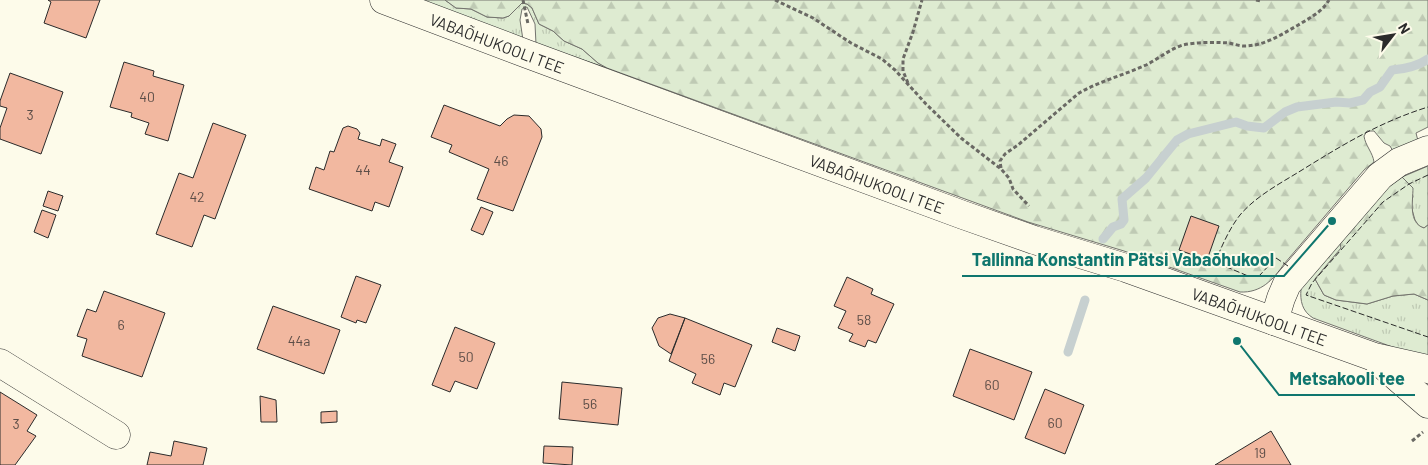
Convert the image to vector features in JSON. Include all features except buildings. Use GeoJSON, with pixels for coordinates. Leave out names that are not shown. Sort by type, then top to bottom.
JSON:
{"type":"FeatureCollection","features":[{"type":"Feature","properties":{"kind":"street","name":"VABAÕHUKOOLI TEE"},"geometry":{"type":"LineString","coordinates":[[384,0],[954,212],[1034,240],[1126,268],[1374,357],[1428,369]]}},
{"type":"Feature","properties":{"kind":"street"},"geometry":{"type":"LineString","coordinates":[[1274,321],[1287,284],[1380,176],[1399,162],[1428,150]]}},
{"type":"Feature","properties":{"kind":"street","name":"VABAÕHUKOOLI TEE"},"geometry":{"type":"LineString","coordinates":[[1374,357],[1428,404]]}},
{"type":"Feature","properties":{"kind":"street"},"geometry":{"type":"LineString","coordinates":[[0,363],[116,435]]}},
{"type":"Feature","properties":{"kind":"path"},"geometry":{"type":"LineString","coordinates":[[775,0],[812,18],[851,43],[882,59],[961,138],[1001,169],[1000,161],[1005,154],[1079,93],[1133,71],[1163,56],[1174,48],[1185,45],[1210,42],[1243,46],[1264,43],[1284,34],[1318,13],[1329,0]]}},
{"type":"Feature","properties":{"kind":"path"},"geometry":{"type":"LineString","coordinates":[[909,86],[903,71],[903,59],[916,25],[922,0]]}},
{"type":"Feature","properties":{"kind":"path"},"geometry":{"type":"LineString","coordinates":[[1412,441],[1428,428]]}},
{"type":"Feature","properties":{"kind":"green space"},"geometry":{"type":"Polygon","coordinates":[[[420,0],[445,0],[456,8],[471,9],[487,17],[503,18],[509,16],[522,3],[527,4],[532,8],[539,24],[553,31],[564,41],[582,49],[607,68],[536,44],[535,24],[527,7],[522,9],[520,20],[523,40],[420,0]]]}},
{"type":"Feature","properties":{"kind":"green space"},"geometry":{"type":"Polygon","coordinates":[[[445,0],[1428,0],[1428,127],[1416,133],[1418,141],[1393,151],[1374,131],[1367,131],[1364,136],[1374,162],[1364,170],[1271,280],[1260,288],[1240,292],[1124,251],[1028,222],[607,68],[582,49],[564,41],[553,31],[539,24],[532,8],[527,4],[522,3],[509,16],[503,18],[487,17],[471,9],[456,8],[445,0]]]}},
{"type":"Feature","properties":{"kind":"green space"},"geometry":{"type":"Polygon","coordinates":[[[1428,166],[1428,225],[1424,228],[1419,226],[1415,220],[1411,206],[1413,196],[1402,177],[1428,166]]]}},
{"type":"Feature","properties":{"kind":"green space"},"geometry":{"type":"Polygon","coordinates":[[[1402,177],[1413,188],[1413,217],[1424,228],[1428,225],[1428,300],[1414,294],[1393,296],[1367,304],[1336,300],[1324,295],[1315,279],[1341,248],[1339,240],[1380,193],[1402,177]]]}},
{"type":"Feature","properties":{"kind":"green space"},"geometry":{"type":"Polygon","coordinates":[[[1339,240],[1342,248],[1315,279],[1324,295],[1336,300],[1367,304],[1393,296],[1414,294],[1428,300],[1428,360],[1313,318],[1306,312],[1301,302],[1301,289],[1339,240]]]}},
{"type":"Feature","properties":{"kind":"waterway"},"geometry":{"type":"LineString","coordinates":[[1103,239],[1113,227],[1121,224],[1124,220],[1122,199],[1146,178],[1177,140],[1188,134],[1236,122],[1247,126],[1264,128],[1285,112],[1297,107],[1336,102],[1350,103],[1363,100],[1370,92],[1380,87],[1392,70],[1411,67],[1428,59]]}},
{"type":"Feature","properties":{"kind":"waterway"},"geometry":{"type":"LineString","coordinates":[[1068,352],[1085,300]]}},
{"type":"Feature","properties":{"kind":"fence"},"geometry":{"type":"LineString","coordinates":[[1288,266],[1276,258],[1259,276],[1248,276],[1215,262],[1236,220],[1246,208],[1261,196],[1363,134],[1428,107]]}},
{"type":"Feature","properties":{"kind":"fence"},"geometry":{"type":"LineString","coordinates":[[1428,175],[1409,184],[1383,202],[1312,283],[1306,295],[1428,337]]}},
{"type":"Feature","properties":{"kind":"place","name":"Tallinna Konstantin Pätsi Vabaõhukool"},"geometry":{"type":"Point","coordinates":[1332,221]}},
{"type":"Feature","properties":{"kind":"place","name":"Metsakooli tee"},"geometry":{"type":"Point","coordinates":[1237,341]}}]}
